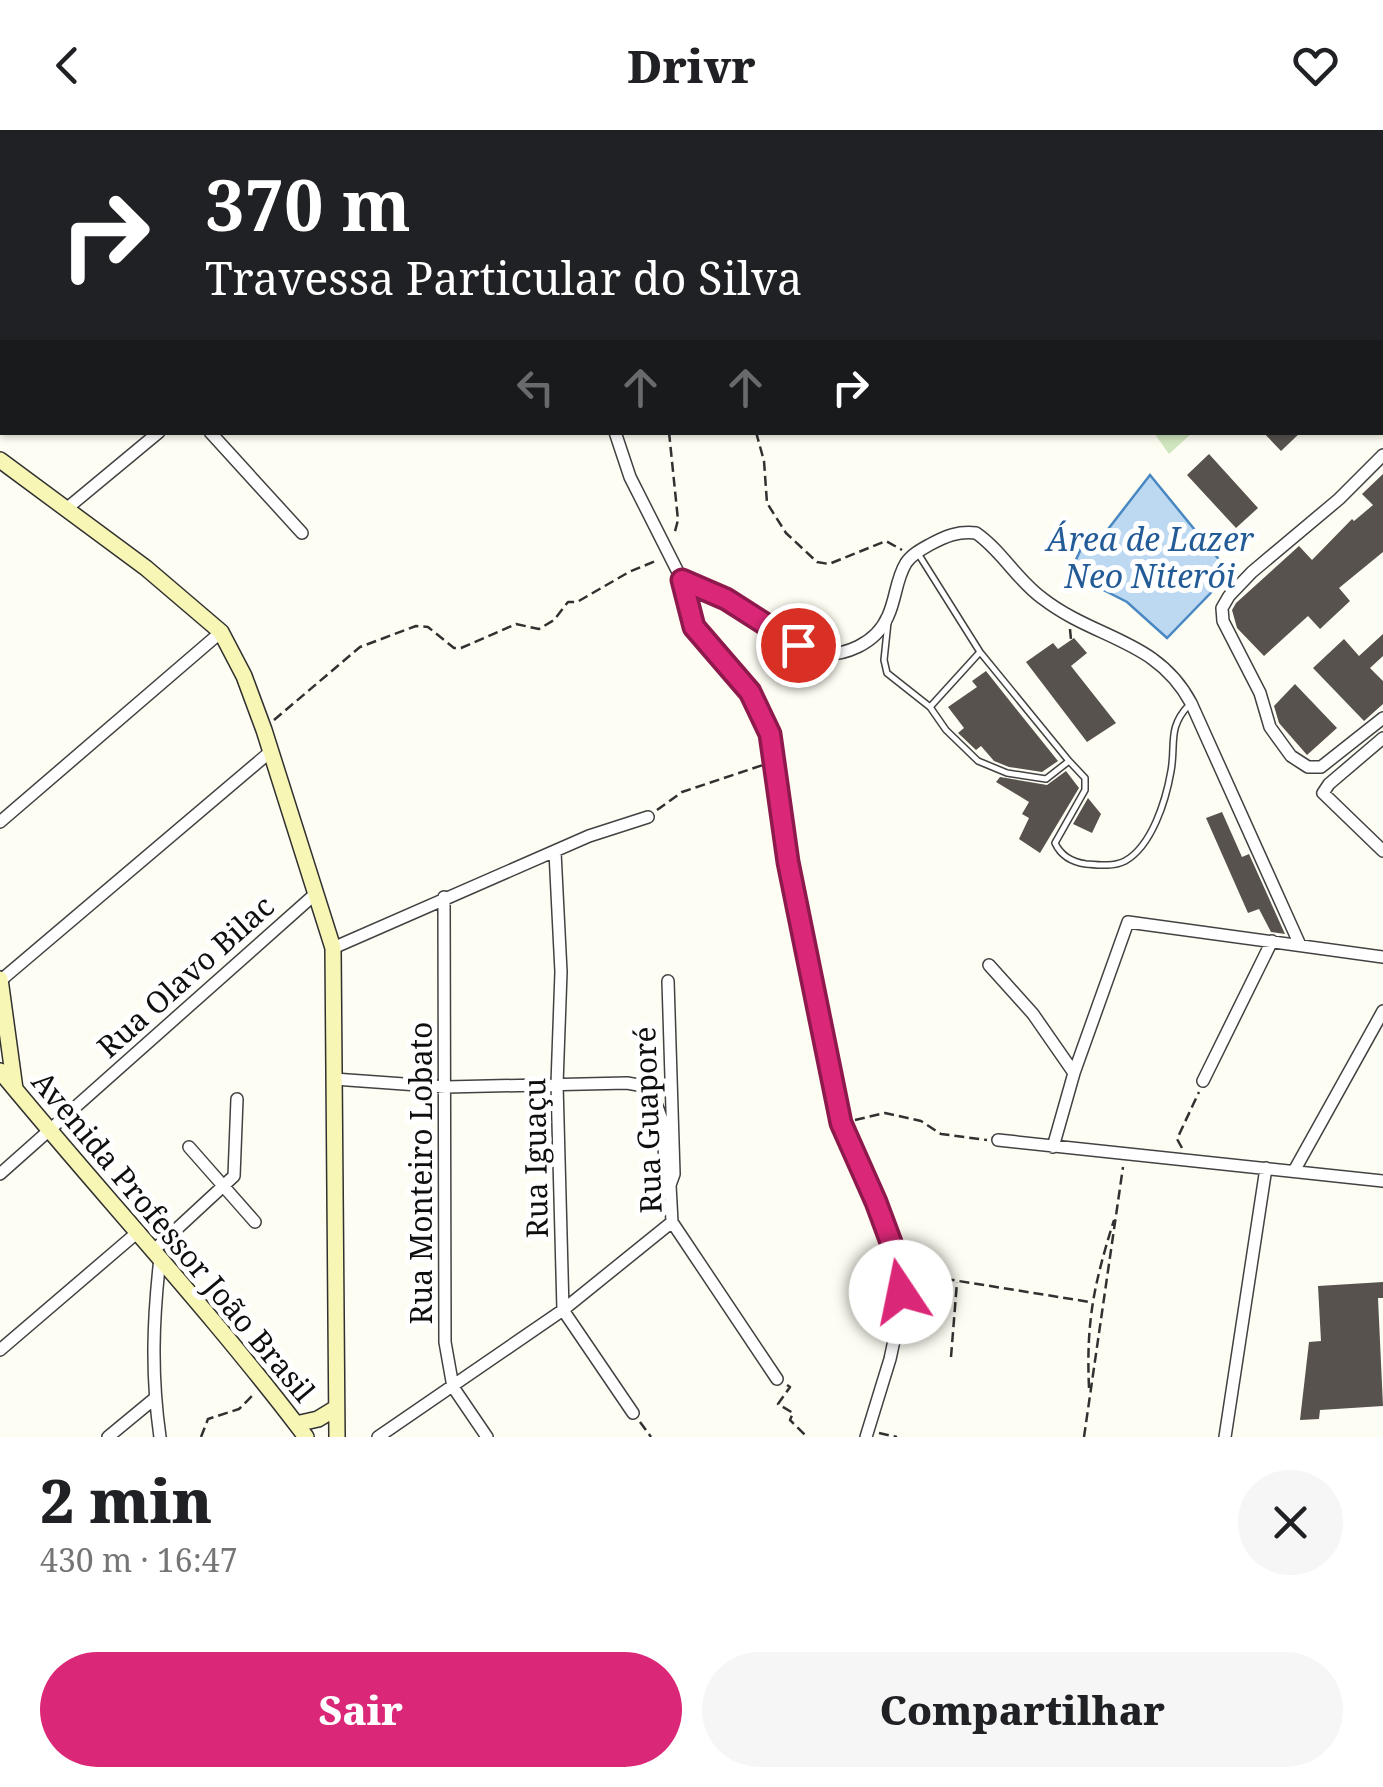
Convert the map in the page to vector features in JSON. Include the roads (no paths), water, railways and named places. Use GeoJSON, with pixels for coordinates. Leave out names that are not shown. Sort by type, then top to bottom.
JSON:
{"type":"FeatureCollection","features":[{"type":"Feature","properties":{"kind":"main road"},"geometry":{"type":"LineString","coordinates":[[0,460],[158,577],[220,632],[244,676],[264,730],[333,948],[337,1437]]}},
{"type":"Feature","properties":{"kind":"main road"},"geometry":{"type":"LineString","coordinates":[[0,980],[15,1089]]}},
{"type":"Feature","properties":{"kind":"main road","name":"Avenida Professor João Brasil"},"geometry":{"type":"LineString","coordinates":[[0,1071],[139,1231],[301,1430]]}},
{"type":"Feature","properties":{"kind":"main road"},"geometry":{"type":"LineString","coordinates":[[301,1430],[336,1408]]}},
{"type":"Feature","properties":{"kind":"street"},"geometry":{"type":"LineString","coordinates":[[64,510],[155,435]]}},
{"type":"Feature","properties":{"kind":"street"},"geometry":{"type":"LineString","coordinates":[[213,435],[302,533]]}},
{"type":"Feature","properties":{"kind":"street"},"geometry":{"type":"LineString","coordinates":[[616,435],[630,477],[682,580],[694,627],[750,692],[766,722],[788,862],[841,1123],[902,1272],[894,1344],[868,1434]]}},
{"type":"Feature","properties":{"kind":"street"},"geometry":{"type":"LineString","coordinates":[[1383,455],[1252,572],[1228,596],[1222,608],[1223,621],[1260,692],[1270,727],[1291,756],[1308,767],[1322,767],[1383,718]]}},
{"type":"Feature","properties":{"kind":"street"},"geometry":{"type":"LineString","coordinates":[[682,580],[726,599],[816,654],[829,656],[857,648],[871,638],[888,617],[901,574],[915,554],[942,538],[961,532],[976,533],[1039,596],[1068,617],[1150,654],[1175,676],[1191,703],[1300,945]]}},
{"type":"Feature","properties":{"kind":"street"},"geometry":{"type":"LineString","coordinates":[[0,822],[220,632]]}},
{"type":"Feature","properties":{"kind":"street"},"geometry":{"type":"LineString","coordinates":[[1383,738],[1323,793],[1383,851]]}},
{"type":"Feature","properties":{"kind":"street"},"geometry":{"type":"LineString","coordinates":[[0,980],[270,752]]}},
{"type":"Feature","properties":{"kind":"street"},"geometry":{"type":"LineString","coordinates":[[333,948],[589,836],[648,817]]}},
{"type":"Feature","properties":{"kind":"street","name":"Rua Iguaçu"},"geometry":{"type":"LineString","coordinates":[[556,852],[561,972],[557,1084],[563,1310]]}},
{"type":"Feature","properties":{"kind":"street","name":"Rua Olavo Bilac"},"geometry":{"type":"LineString","coordinates":[[0,1174],[314,895]]}},
{"type":"Feature","properties":{"kind":"street","name":"Rua Monteiro Lobato"},"geometry":{"type":"LineString","coordinates":[[444,897],[445,1342],[453,1388],[487,1437]]}},
{"type":"Feature","properties":{"kind":"street"},"geometry":{"type":"LineString","coordinates":[[1053,1147],[1074,1073],[1128,922],[1383,957]]}},
{"type":"Feature","properties":{"kind":"street"},"geometry":{"type":"LineString","coordinates":[[1204,1081],[1272,941]]}},
{"type":"Feature","properties":{"kind":"street"},"geometry":{"type":"LineString","coordinates":[[989,966],[1012,988],[1074,1073]]}},
{"type":"Feature","properties":{"kind":"street","name":"Rua Guaporé"},"geometry":{"type":"LineString","coordinates":[[668,982],[672,1222],[777,1379]]}},
{"type":"Feature","properties":{"kind":"street"},"geometry":{"type":"LineString","coordinates":[[1294,1171],[1383,1011]]}},
{"type":"Feature","properties":{"kind":"street"},"geometry":{"type":"LineString","coordinates":[[334,1079],[446,1087],[627,1083],[644,1086],[658,1105],[670,1185]]}},
{"type":"Feature","properties":{"kind":"street"},"geometry":{"type":"LineString","coordinates":[[160,1437],[154,1399],[152,1329],[157,1254],[224,1188],[236,1168],[237,1099]]}},
{"type":"Feature","properties":{"kind":"street"},"geometry":{"type":"LineString","coordinates":[[998,1140],[1383,1182]]}},
{"type":"Feature","properties":{"kind":"street"},"geometry":{"type":"LineString","coordinates":[[189,1147],[255,1222]]}},
{"type":"Feature","properties":{"kind":"street"},"geometry":{"type":"LineString","coordinates":[[1224,1437],[1266,1168]]}},
{"type":"Feature","properties":{"kind":"street"},"geometry":{"type":"LineString","coordinates":[[378,1437],[563,1310],[672,1222]]}},
{"type":"Feature","properties":{"kind":"street"},"geometry":{"type":"LineString","coordinates":[[0,1350],[139,1231]]}},
{"type":"Feature","properties":{"kind":"street"},"geometry":{"type":"LineString","coordinates":[[563,1310],[634,1412]]}},
{"type":"Feature","properties":{"kind":"street"},"geometry":{"type":"LineString","coordinates":[[108,1437],[154,1399]]}},
{"type":"Feature","properties":{"kind":"lane"},"geometry":{"type":"LineString","coordinates":[[915,554],[980,652],[1085,778],[1086,784],[1058,838],[1057,848],[1069,860],[1109,866],[1124,862],[1137,851],[1164,800],[1176,718],[1191,703]]}},
{"type":"Feature","properties":{"kind":"lane"},"geometry":{"type":"LineString","coordinates":[[888,617],[884,666],[903,688],[930,707],[965,750],[994,768],[1046,779],[1069,762]]}},
{"type":"Feature","properties":{"kind":"lane"},"geometry":{"type":"LineString","coordinates":[[930,707],[980,652]]}},
{"type":"Feature","properties":{"kind":"water","name":"Área de Lazer Neo Niterói"},"geometry":{"type":"Polygon","coordinates":[[[1150,475],[1230,573],[1167,638],[1127,602],[1070,573],[1089,531],[1102,537],[1150,475]]]}}]}
